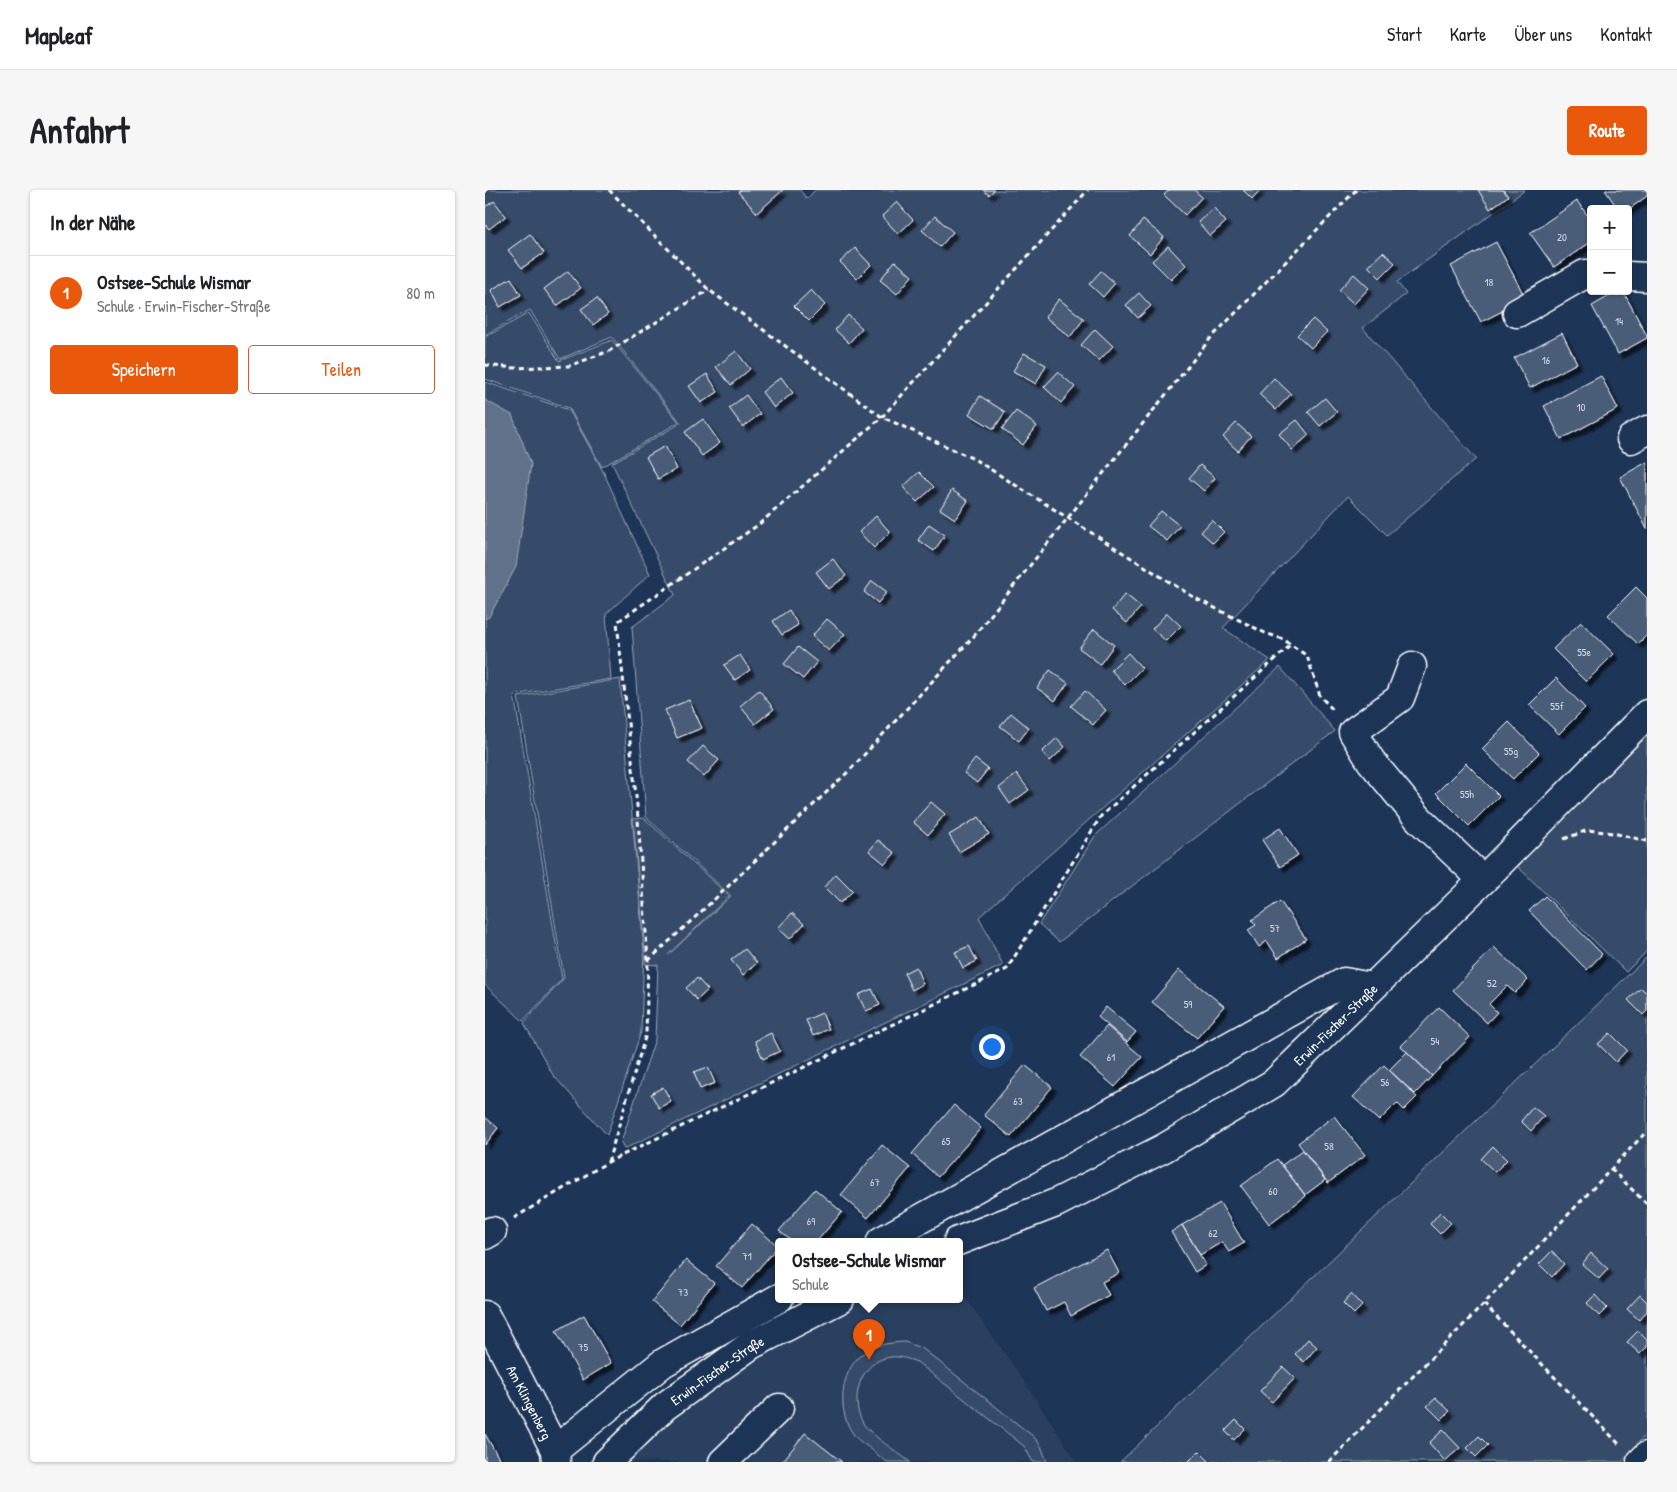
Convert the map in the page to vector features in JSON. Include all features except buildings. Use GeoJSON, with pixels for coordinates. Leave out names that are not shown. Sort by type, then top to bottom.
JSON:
{"type":"FeatureCollection","features":[{"type":"Feature","properties":{"kind":"street"},"geometry":{"type":"LineString","coordinates":[[1517,314],[1587,274]]}},
{"type":"Feature","properties":{"kind":"street"},"geometry":{"type":"LineString","coordinates":[[1632,276],[1647,277]]}},
{"type":"Feature","properties":{"kind":"street"},"geometry":{"type":"LineString","coordinates":[[1413,666],[1400,698],[1353,732],[1371,761],[1419,819],[1483,880]]}},
{"type":"Feature","properties":{"kind":"street","name":"Erwin-Fischer-Straße"},"geometry":{"type":"LineString","coordinates":[[963,1239],[1056,1203],[1164,1148],[1274,1083],[1483,880],[1647,714]]}},
{"type":"Feature","properties":{"kind":"street"},"geometry":{"type":"LineString","coordinates":[[886,1238],[1344,982],[1372,987]]}},
{"type":"Feature","properties":{"kind":"street"},"geometry":{"type":"LineString","coordinates":[[555,1456],[663,1363],[775,1300]]}},
{"type":"Feature","properties":{"kind":"street","name":"Erwin-Fischer-Straße"},"geometry":{"type":"LineString","coordinates":[[607,1462],[665,1406],[751,1345],[832,1303]]}},
{"type":"Feature","properties":{"kind":"street","name":"Am Klingenberg"},"geometry":{"type":"LineString","coordinates":[[485,1315],[555,1456]]}},
{"type":"Feature","properties":{"kind":"street"},"geometry":{"type":"LineString","coordinates":[[723,1462],[779,1408]]}},
{"type":"Feature","properties":{"kind":"path"},"geometry":{"type":"LineString","coordinates":[[609,190],[709,290],[883,417],[974,459],[1195,598],[1265,633],[1283,639],[1307,656],[1320,696],[1353,732]]}},
{"type":"Feature","properties":{"kind":"path"},"geometry":{"type":"LineString","coordinates":[[608,1162],[646,1034],[648,961],[637,805],[617,622],[758,524],[883,417],[1087,190]]}},
{"type":"Feature","properties":{"kind":"path"},"geometry":{"type":"LineString","coordinates":[[648,961],[857,762],[974,636],[1210,339],[1356,190]]}},
{"type":"Feature","properties":{"kind":"path"},"geometry":{"type":"LineString","coordinates":[[485,365],[514,368],[569,366],[609,351],[709,290]]}},
{"type":"Feature","properties":{"kind":"path"},"geometry":{"type":"LineString","coordinates":[[488,1233],[608,1162],[1007,969],[1101,816],[1291,645]]}},
{"type":"Feature","properties":{"kind":"path"},"geometry":{"type":"LineString","coordinates":[[1561,840],[1587,830],[1613,833],[1647,841]]}},
{"type":"Feature","properties":{"kind":"path"},"geometry":{"type":"LineString","coordinates":[[1329,1462],[1484,1304],[1647,1131]]}},
{"type":"Feature","properties":{"kind":"path"},"geometry":{"type":"LineString","coordinates":[[1611,1169],[1647,1204]]}},
{"type":"Feature","properties":{"kind":"path"},"geometry":{"type":"LineString","coordinates":[[1484,1304],[1637,1455]]}},
{"type":"Feature","properties":{"kind":"shaded area"},"geometry":{"type":"Polygon","coordinates":[[[485,190],[800,190],[807,199],[815,190],[1525,190],[1397,282],[1406,294],[1363,328],[1476,459],[1387,535],[1348,496],[1223,628],[1270,660],[979,917],[1003,965],[624,1149],[621,1142],[655,1039],[658,965],[645,964],[633,819],[644,818],[729,896],[668,955],[731,896],[646,817],[632,627],[675,595],[612,463],[681,423],[612,337],[560,359],[530,310],[485,335],[485,190]]]}},
{"type":"Feature","properties":{"kind":"shaded area"},"geometry":{"type":"Polygon","coordinates":[[[529,313],[559,361],[612,340],[679,422],[602,467],[569,408],[485,379],[485,337],[529,313]]]}},
{"type":"Feature","properties":{"kind":"shaded area"},"geometry":{"type":"Polygon","coordinates":[[[485,382],[569,410],[603,471],[650,574],[606,614],[611,679],[514,695],[562,979],[523,1021],[485,985],[485,382]]]}},
{"type":"Feature","properties":{"kind":"shaded area"},"geometry":{"type":"Polygon","coordinates":[[[485,400],[512,415],[531,464],[516,567],[489,617],[485,619],[485,400]]]}},
{"type":"Feature","properties":{"kind":"shaded area"},"geometry":{"type":"Polygon","coordinates":[[[1280,667],[1335,731],[1059,942],[1039,924],[1095,836],[1280,667]]]}},
{"type":"Feature","properties":{"kind":"shaded area"},"geometry":{"type":"Polygon","coordinates":[[[620,679],[644,951],[641,1032],[607,1135],[553,1075],[524,1023],[564,978],[518,697],[620,679]]]}},
{"type":"Feature","properties":{"kind":"shaded area"},"geometry":{"type":"Polygon","coordinates":[[[1647,733],[1647,951],[1626,972],[1515,864],[1647,733]]]}},
{"type":"Feature","properties":{"kind":"shaded area"},"geometry":{"type":"Polygon","coordinates":[[[1647,957],[1647,1433],[1622,1462],[1120,1462],[1647,957]]]}},
{"type":"Feature","properties":{"kind":"shaded area"},"geometry":{"type":"Polygon","coordinates":[[[963,1295],[1020,1375],[1077,1462],[607,1462],[834,1303],[963,1303],[963,1295]]]}},
{"type":"Feature","properties":{"kind":"shaded area"},"geometry":{"type":"Polygon","coordinates":[[[905,1342],[923,1349],[1034,1437],[1041,1446],[1047,1462],[1033,1462],[1024,1446],[917,1362],[898,1357],[880,1360],[872,1365],[860,1382],[857,1403],[859,1413],[866,1427],[910,1462],[887,1462],[860,1441],[849,1426],[843,1405],[845,1382],[849,1372],[854,1362],[872,1348],[905,1342]]]}},
{"type":"Feature","properties":{"kind":"place","name":"Ostsee-Schule Wismar"},"geometry":{"type":"Point","coordinates":[869,1360]}}]}
